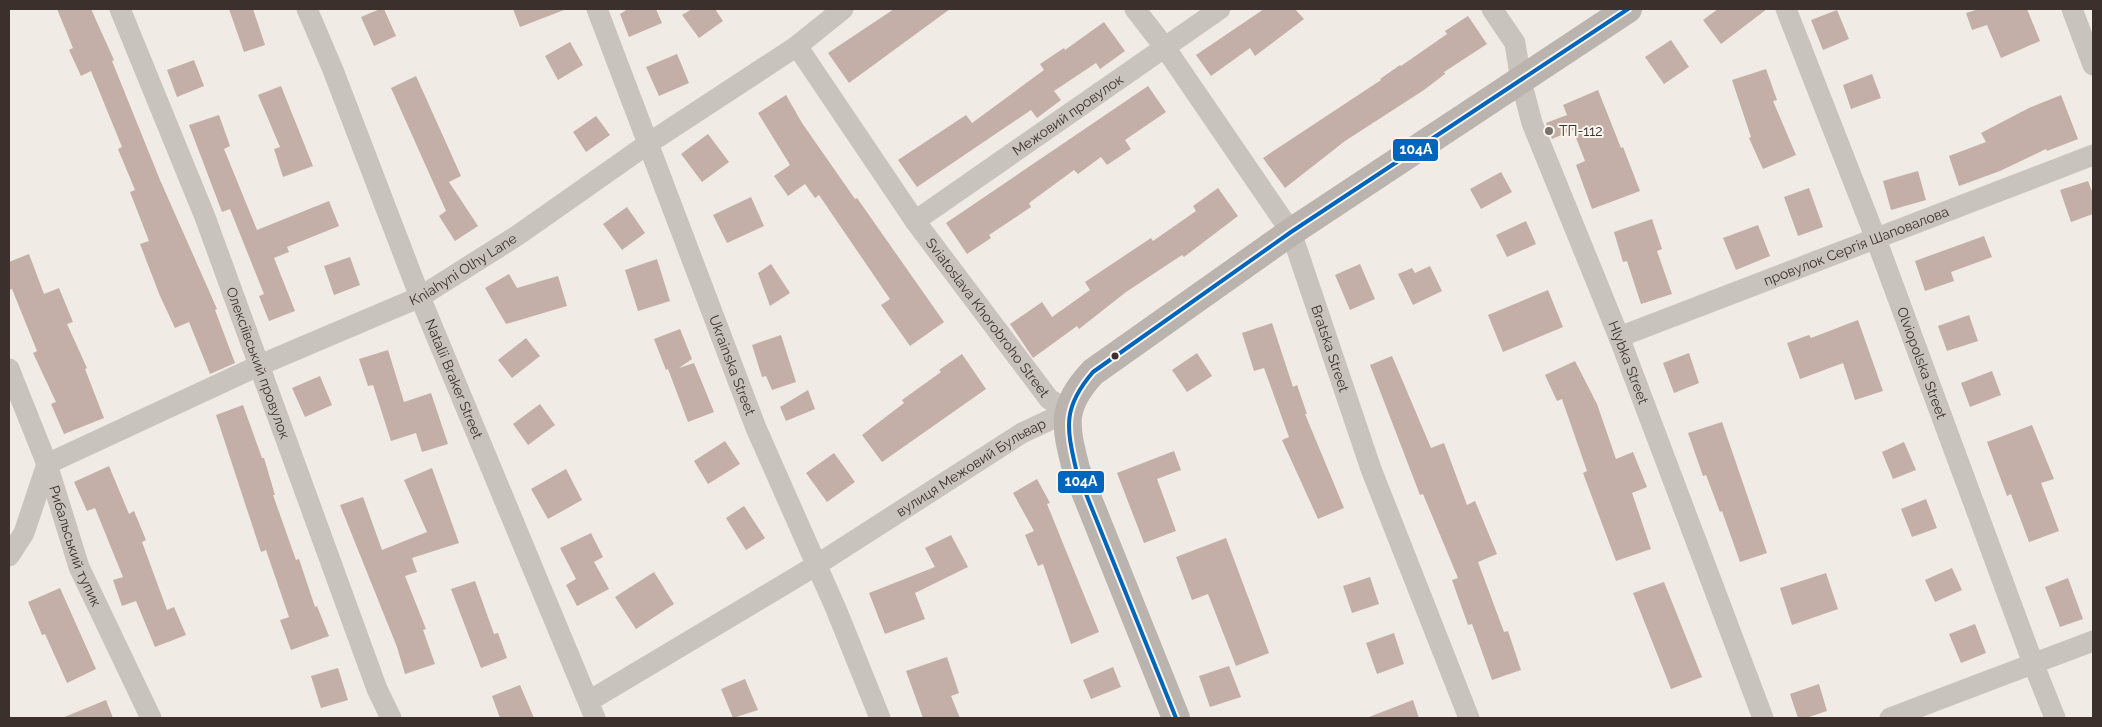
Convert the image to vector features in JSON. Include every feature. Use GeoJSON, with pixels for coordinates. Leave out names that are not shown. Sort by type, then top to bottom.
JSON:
{"type":"FeatureCollection","features":[{"type":"Feature","properties":{"kind":"street","name":"Олексіївський провулок"},"geometry":{"type":"LineString","coordinates":[[120,9],[205,217],[377,689],[391,718]]}},
{"type":"Feature","properties":{"kind":"street","name":"Natalii Braker Street"},"geometry":{"type":"LineString","coordinates":[[307,9],[333,70],[420,297],[592,710]]}},
{"type":"Feature","properties":{"kind":"street","name":"Ukrainska Street"},"geometry":{"type":"LineString","coordinates":[[597,9],[756,428],[815,566],[836,609],[880,718]]}},
{"type":"Feature","properties":{"kind":"street","name":"Kniahyni Olhy Lane"},"geometry":{"type":"LineString","coordinates":[[47,464],[260,365],[420,297],[518,235],[649,143],[797,46],[843,9]]}},
{"type":"Feature","properties":{"kind":"street","name":"Bratska Street"},"geometry":{"type":"LineString","coordinates":[[1136,9],[1166,49],[1291,232],[1371,469],[1469,718]]}},
{"type":"Feature","properties":{"kind":"street","name":"Межовий провулок"},"geometry":{"type":"LineString","coordinates":[[916,221],[1166,49],[1220,9]]}},
{"type":"Feature","properties":{"kind":"street","name":"Hlybka Street"},"geometry":{"type":"LineString","coordinates":[[1492,9],[1514,43],[1520,81],[1532,124],[1619,337],[1763,718]]}},
{"type":"Feature","properties":{"kind":"street"},"geometry":{"type":"LineString","coordinates":[[1176,718],[1076,469],[1068,438],[1068,411],[1076,391],[1093,372],[1291,232],[1628,9]]}},
{"type":"Feature","properties":{"kind":"street","name":"Olviopolska Street"},"geometry":{"type":"LineString","coordinates":[[1786,9],[1876,239],[2055,718]]}},
{"type":"Feature","properties":{"kind":"street"},"geometry":{"type":"LineString","coordinates":[[2072,9],[2093,65]]}},
{"type":"Feature","properties":{"kind":"street","name":"Sviatoslava Khorobroho Street"},"geometry":{"type":"LineString","coordinates":[[797,46],[916,221],[1049,399],[1068,411]]}},
{"type":"Feature","properties":{"kind":"street","name":"провулок Сергія Шаповалова"},"geometry":{"type":"LineString","coordinates":[[1619,337],[2093,155]]}},
{"type":"Feature","properties":{"kind":"street","name":"Рибальський тупик"},"geometry":{"type":"LineString","coordinates":[[9,369],[47,464],[79,567],[152,718]]}},
{"type":"Feature","properties":{"kind":"street","name":"вулиця Межовий Бульвар"},"geometry":{"type":"LineString","coordinates":[[592,710],[1022,432],[1068,411]]}},
{"type":"Feature","properties":{"kind":"street"},"geometry":{"type":"LineString","coordinates":[[9,556],[24,533],[47,464]]}},
{"type":"Feature","properties":{"kind":"street"},"geometry":{"type":"LineString","coordinates":[[1890,718],[2093,641]]}},
{"type":"Feature","properties":{"kind":"building"},"geometry":{"type":"Polygon","coordinates":[[[57,9],[91,9],[114,60],[112,61],[160,180],[217,309],[215,310],[235,363],[210,374],[189,322],[175,328],[160,296],[140,244],[149,241],[130,192],[135,190],[118,149],[122,147],[91,71],[81,76],[69,50],[73,48],[57,9]]]}},
{"type":"Feature","properties":{"kind":"building"},"geometry":{"type":"Polygon","coordinates":[[[229,9],[253,9],[265,45],[244,52],[229,9]]]}},
{"type":"Feature","properties":{"kind":"building"},"geometry":{"type":"Polygon","coordinates":[[[384,9],[396,36],[374,46],[361,17],[384,9]]]}},
{"type":"Feature","properties":{"kind":"building"},"geometry":{"type":"Polygon","coordinates":[[[513,9],[564,9],[564,10],[520,27],[513,9]]]}},
{"type":"Feature","properties":{"kind":"building"},"geometry":{"type":"Polygon","coordinates":[[[628,9],[656,9],[662,23],[629,37],[620,14],[628,9]]]}},
{"type":"Feature","properties":{"kind":"building"},"geometry":{"type":"Polygon","coordinates":[[[692,9],[715,9],[723,21],[699,38],[682,15],[692,9]]]}},
{"type":"Feature","properties":{"kind":"building"},"geometry":{"type":"Polygon","coordinates":[[[894,9],[950,9],[849,83],[828,53],[894,9]]]}},
{"type":"Feature","properties":{"kind":"building"},"geometry":{"type":"Polygon","coordinates":[[[1264,9],[1295,9],[1304,19],[1255,56],[1250,48],[1211,76],[1196,55],[1264,9]]]}},
{"type":"Feature","properties":{"kind":"building"},"geometry":{"type":"Polygon","coordinates":[[[1718,9],[1767,9],[1721,44],[1703,20],[1718,9]]]}},
{"type":"Feature","properties":{"kind":"building"},"geometry":{"type":"Polygon","coordinates":[[[1979,9],[2027,9],[2040,41],[2001,58],[1987,25],[1972,30],[1966,13],[1979,9]]]}},
{"type":"Feature","properties":{"kind":"building"},"geometry":{"type":"Polygon","coordinates":[[[1837,10],[1849,39],[1823,50],[1811,20],[1837,10]]]}},
{"type":"Feature","properties":{"kind":"building"},"geometry":{"type":"Polygon","coordinates":[[[1468,16],[1487,44],[1444,72],[1445,74],[1424,90],[1345,141],[1285,188],[1263,158],[1381,80],[1447,34],[1445,31],[1468,16]]]}},
{"type":"Feature","properties":{"kind":"building"},"geometry":{"type":"Polygon","coordinates":[[[1104,22],[1125,51],[1100,69],[1096,63],[1054,91],[1061,100],[1037,118],[1031,110],[917,187],[898,160],[966,115],[972,123],[1044,70],[1040,64],[1064,48],[1065,50],[1104,22]]]}},
{"type":"Feature","properties":{"kind":"building"},"geometry":{"type":"Polygon","coordinates":[[[1671,40],[1689,67],[1664,84],[1645,57],[1671,40]]]}},
{"type":"Feature","properties":{"kind":"building"},"geometry":{"type":"Polygon","coordinates":[[[570,42],[583,65],[558,80],[545,56],[570,42]]]}},
{"type":"Feature","properties":{"kind":"building"},"geometry":{"type":"Polygon","coordinates":[[[677,54],[689,83],[659,96],[646,67],[677,54]]]}},
{"type":"Feature","properties":{"kind":"building"},"geometry":{"type":"Polygon","coordinates":[[[194,60],[204,86],[177,97],[167,70],[194,60]]]}},
{"type":"Feature","properties":{"kind":"building"},"geometry":{"type":"Polygon","coordinates":[[[1766,69],[1777,100],[1773,101],[1796,155],[1763,169],[1749,138],[1751,137],[1732,80],[1766,69]]]}},
{"type":"Feature","properties":{"kind":"building"},"geometry":{"type":"Polygon","coordinates":[[[1872,74],[1881,98],[1851,109],[1843,85],[1872,74]]]}},
{"type":"Feature","properties":{"kind":"building"},"geometry":{"type":"Polygon","coordinates":[[[416,76],[461,176],[449,182],[478,226],[455,241],[439,216],[446,211],[391,88],[416,76]]]}},
{"type":"Feature","properties":{"kind":"building"},"geometry":{"type":"Polygon","coordinates":[[[281,86],[313,166],[283,177],[274,149],[280,147],[258,95],[281,86]]]}},
{"type":"Feature","properties":{"kind":"building"},"geometry":{"type":"Polygon","coordinates":[[[1148,86],[1166,112],[1125,140],[1131,149],[1107,165],[1101,157],[1078,174],[1074,170],[1029,203],[1031,207],[989,235],[991,238],[967,254],[946,223],[1148,86]]]}},
{"type":"Feature","properties":{"kind":"building"},"geometry":{"type":"Polygon","coordinates":[[[1598,90],[1640,191],[1592,209],[1576,165],[1585,161],[1573,130],[1552,139],[1546,123],[1567,115],[1563,105],[1598,90]]]}},
{"type":"Feature","properties":{"kind":"building"},"geometry":{"type":"Polygon","coordinates":[[[786,95],[802,123],[944,322],[910,346],[881,305],[890,299],[819,195],[815,198],[805,184],[788,196],[774,176],[790,165],[758,113],[786,95]]]}},
{"type":"Feature","properties":{"kind":"building"},"geometry":{"type":"Polygon","coordinates":[[[2061,95],[2078,139],[2047,151],[2046,149],[2000,171],[1959,186],[1949,156],[1986,142],[1981,133],[2029,108],[2061,95]]]}},
{"type":"Feature","properties":{"kind":"building"},"geometry":{"type":"Polygon","coordinates":[[[219,115],[230,146],[224,149],[257,230],[329,201],[339,226],[287,247],[289,252],[274,258],[295,311],[269,321],[259,296],[264,294],[230,209],[222,212],[189,125],[219,115]]]}},
{"type":"Feature","properties":{"kind":"building"},"geometry":{"type":"Polygon","coordinates":[[[596,116],[610,135],[586,152],[573,132],[596,116]]]}},
{"type":"Feature","properties":{"kind":"building"},"geometry":{"type":"Polygon","coordinates":[[[708,134],[729,162],[702,182],[681,154],[708,134]]]}},
{"type":"Feature","properties":{"kind":"building"},"geometry":{"type":"Polygon","coordinates":[[[1918,171],[1926,200],[1891,210],[1883,181],[1918,171]]]}},
{"type":"Feature","properties":{"kind":"building"},"geometry":{"type":"Polygon","coordinates":[[[1501,172],[1512,192],[1481,209],[1470,189],[1501,172]]]}},
{"type":"Feature","properties":{"kind":"building"},"geometry":{"type":"Polygon","coordinates":[[[2088,181],[2093,194],[2093,214],[2071,222],[2060,190],[2088,181]]]}},
{"type":"Feature","properties":{"kind":"building"},"geometry":{"type":"Polygon","coordinates":[[[1218,188],[1238,216],[1184,257],[1182,255],[1126,292],[1079,329],[1077,326],[1033,358],[1010,324],[1042,302],[1052,317],[1090,290],[1085,282],[1151,238],[1153,241],[1196,211],[1193,206],[1218,188]]]}},
{"type":"Feature","properties":{"kind":"building"},"geometry":{"type":"Polygon","coordinates":[[[1809,188],[1823,227],[1798,236],[1784,197],[1809,188]]]}},
{"type":"Feature","properties":{"kind":"building"},"geometry":{"type":"Polygon","coordinates":[[[751,197],[764,226],[727,243],[713,215],[751,197]]]}},
{"type":"Feature","properties":{"kind":"building"},"geometry":{"type":"Polygon","coordinates":[[[627,207],[645,233],[622,250],[603,224],[627,207]]]}},
{"type":"Feature","properties":{"kind":"building"},"geometry":{"type":"Polygon","coordinates":[[[1652,219],[1662,249],[1657,251],[1672,294],[1641,304],[1627,261],[1623,262],[1614,232],[1652,219]]]}},
{"type":"Feature","properties":{"kind":"building"},"geometry":{"type":"Polygon","coordinates":[[[1526,221],[1536,244],[1507,257],[1496,235],[1526,221]]]}},
{"type":"Feature","properties":{"kind":"building"},"geometry":{"type":"Polygon","coordinates":[[[1758,225],[1770,256],[1736,270],[1723,238],[1758,225]]]}},
{"type":"Feature","properties":{"kind":"building"},"geometry":{"type":"Polygon","coordinates":[[[1984,236],[1992,257],[1951,272],[1954,281],[1925,291],[1915,261],[1984,236]]]}},
{"type":"Feature","properties":{"kind":"building"},"geometry":{"type":"Polygon","coordinates":[[[29,254],[44,294],[59,288],[73,322],[67,324],[87,368],[85,369],[104,418],[64,434],[51,404],[56,402],[33,353],[37,351],[12,289],[9,290],[9,262],[29,254]]]}},
{"type":"Feature","properties":{"kind":"building"},"geometry":{"type":"Polygon","coordinates":[[[350,257],[360,285],[334,295],[324,266],[350,257]]]}},
{"type":"Feature","properties":{"kind":"building"},"geometry":{"type":"Polygon","coordinates":[[[657,259],[670,301],[638,311],[625,270],[657,259]]]}},
{"type":"Feature","properties":{"kind":"building"},"geometry":{"type":"Polygon","coordinates":[[[771,264],[790,293],[770,306],[758,273],[771,264]]]}},
{"type":"Feature","properties":{"kind":"building"},"geometry":{"type":"Polygon","coordinates":[[[1360,264],[1375,299],[1350,310],[1335,275],[1360,264]]]}},
{"type":"Feature","properties":{"kind":"building"},"geometry":{"type":"Polygon","coordinates":[[[1430,266],[1442,291],[1413,305],[1398,274],[1412,268],[1415,273],[1430,266]]]}},
{"type":"Feature","properties":{"kind":"building"},"geometry":{"type":"Polygon","coordinates":[[[509,274],[517,288],[558,276],[567,306],[506,324],[485,288],[509,274]]]}},
{"type":"Feature","properties":{"kind":"building"},"geometry":{"type":"Polygon","coordinates":[[[1548,290],[1563,327],[1503,352],[1488,315],[1548,290]]]}},
{"type":"Feature","properties":{"kind":"building"},"geometry":{"type":"Polygon","coordinates":[[[1969,315],[1978,341],[1947,351],[1938,326],[1969,315]]]}},
{"type":"Feature","properties":{"kind":"building"},"geometry":{"type":"Polygon","coordinates":[[[1858,320],[1883,391],[1855,400],[1843,363],[1800,379],[1787,343],[1809,335],[1811,338],[1858,320]]]}},
{"type":"Feature","properties":{"kind":"building"},"geometry":{"type":"Polygon","coordinates":[[[1272,323],[1293,387],[1297,385],[1307,414],[1305,414],[1344,508],[1318,519],[1282,440],[1289,437],[1264,368],[1254,371],[1242,333],[1272,323]]]}},
{"type":"Feature","properties":{"kind":"building"},"geometry":{"type":"Polygon","coordinates":[[[680,329],[692,359],[679,368],[694,363],[714,412],[688,422],[668,369],[666,370],[654,339],[680,329]]]}},
{"type":"Feature","properties":{"kind":"building"},"geometry":{"type":"Polygon","coordinates":[[[781,335],[796,382],[772,390],[766,376],[762,377],[752,345],[781,335]]]}},
{"type":"Feature","properties":{"kind":"building"},"geometry":{"type":"Polygon","coordinates":[[[526,338],[540,356],[512,378],[498,360],[526,338]]]}},
{"type":"Feature","properties":{"kind":"building"},"geometry":{"type":"Polygon","coordinates":[[[388,350],[404,402],[431,393],[448,444],[422,452],[416,433],[391,441],[373,385],[368,386],[359,359],[388,350]]]}},
{"type":"Feature","properties":{"kind":"building"},"geometry":{"type":"Polygon","coordinates":[[[1197,353],[1212,376],[1187,392],[1172,370],[1197,353]]]}},
{"type":"Feature","properties":{"kind":"building"},"geometry":{"type":"Polygon","coordinates":[[[1689,353],[1699,383],[1674,393],[1663,363],[1689,353]]]}},
{"type":"Feature","properties":{"kind":"building"},"geometry":{"type":"Polygon","coordinates":[[[962,354],[986,389],[882,462],[862,435],[904,403],[902,400],[941,372],[939,370],[962,354]]]}},
{"type":"Feature","properties":{"kind":"building"},"geometry":{"type":"Polygon","coordinates":[[[1392,356],[1431,448],[1444,443],[1467,505],[1475,501],[1497,554],[1478,562],[1504,632],[1508,631],[1521,670],[1492,680],[1472,624],[1468,625],[1452,580],[1458,578],[1423,494],[1420,495],[1370,365],[1392,356]]]}},
{"type":"Feature","properties":{"kind":"building"},"geometry":{"type":"Polygon","coordinates":[[[1575,361],[1597,404],[1616,459],[1633,452],[1647,487],[1632,493],[1651,549],[1616,561],[1583,473],[1587,471],[1562,399],[1557,401],[1545,375],[1575,361]]]}},
{"type":"Feature","properties":{"kind":"building"},"geometry":{"type":"Polygon","coordinates":[[[1992,371],[2001,395],[1970,407],[1961,383],[1992,371]]]}},
{"type":"Feature","properties":{"kind":"building"},"geometry":{"type":"Polygon","coordinates":[[[320,376],[332,405],[305,417],[292,388],[320,376]]]}},
{"type":"Feature","properties":{"kind":"building"},"geometry":{"type":"Polygon","coordinates":[[[808,390],[815,409],[786,421],[780,407],[808,390]]]}},
{"type":"Feature","properties":{"kind":"building"},"geometry":{"type":"Polygon","coordinates":[[[540,404],[555,425],[528,445],[513,424],[540,404]]]}},
{"type":"Feature","properties":{"kind":"building"},"geometry":{"type":"Polygon","coordinates":[[[243,405],[262,458],[264,458],[275,495],[273,495],[296,560],[299,559],[315,607],[317,606],[329,636],[291,650],[280,620],[289,617],[266,550],[261,552],[216,415],[243,405]]]}},
{"type":"Feature","properties":{"kind":"building"},"geometry":{"type":"Polygon","coordinates":[[[1722,422],[1767,553],[1740,562],[1722,511],[1720,512],[1706,475],[1703,476],[1688,433],[1722,422]]]}},
{"type":"Feature","properties":{"kind":"building"},"geometry":{"type":"Polygon","coordinates":[[[2032,425],[2054,479],[2041,483],[2059,531],[2029,542],[2011,494],[2007,496],[1987,442],[2032,425]]]}},
{"type":"Feature","properties":{"kind":"building"},"geometry":{"type":"Polygon","coordinates":[[[725,441],[740,464],[708,484],[694,461],[725,441]]]}},
{"type":"Feature","properties":{"kind":"building"},"geometry":{"type":"Polygon","coordinates":[[[1904,442],[1916,470],[1893,479],[1882,452],[1904,442]]]}},
{"type":"Feature","properties":{"kind":"building"},"geometry":{"type":"Polygon","coordinates":[[[1174,451],[1181,470],[1157,479],[1176,531],[1144,543],[1117,473],[1174,451]]]}},
{"type":"Feature","properties":{"kind":"building"},"geometry":{"type":"Polygon","coordinates":[[[834,453],[855,482],[827,502],[806,473],[834,453]]]}},
{"type":"Feature","properties":{"kind":"building"},"geometry":{"type":"Polygon","coordinates":[[[109,466],[129,514],[134,511],[146,540],[142,542],[167,610],[174,607],[186,635],[155,647],[136,601],[122,606],[113,580],[123,577],[95,508],[87,511],[74,482],[109,466]]]}},
{"type":"Feature","properties":{"kind":"building"},"geometry":{"type":"Polygon","coordinates":[[[432,468],[459,543],[412,558],[417,572],[405,576],[426,629],[423,630],[435,664],[405,674],[397,647],[340,505],[363,497],[382,550],[427,532],[404,480],[432,468]]]}},
{"type":"Feature","properties":{"kind":"building"},"geometry":{"type":"Polygon","coordinates":[[[566,469],[582,500],[548,519],[531,489],[566,469]]]}},
{"type":"Feature","properties":{"kind":"building"},"geometry":{"type":"Polygon","coordinates":[[[1037,479],[1050,503],[1047,504],[1099,632],[1071,644],[1043,564],[1038,566],[1025,535],[1034,531],[1013,493],[1037,479]]]}},
{"type":"Feature","properties":{"kind":"building"},"geometry":{"type":"Polygon","coordinates":[[[1926,499],[1937,528],[1912,537],[1901,509],[1926,499]]]}},
{"type":"Feature","properties":{"kind":"building"},"geometry":{"type":"Polygon","coordinates":[[[744,506],[765,538],[746,550],[726,518],[744,506]]]}},
{"type":"Feature","properties":{"kind":"building"},"geometry":{"type":"Polygon","coordinates":[[[591,533],[603,557],[594,562],[609,589],[577,606],[566,585],[576,579],[560,548],[591,533]]]}},
{"type":"Feature","properties":{"kind":"building"},"geometry":{"type":"Polygon","coordinates":[[[951,535],[968,567],[915,593],[925,619],[885,634],[869,593],[935,567],[925,548],[951,535]]]}},
{"type":"Feature","properties":{"kind":"building"},"geometry":{"type":"Polygon","coordinates":[[[1226,538],[1269,653],[1236,666],[1208,594],[1192,600],[1176,557],[1226,538]]]}},
{"type":"Feature","properties":{"kind":"building"},"geometry":{"type":"Polygon","coordinates":[[[1952,568],[1962,590],[1935,602],[1925,580],[1952,568]]]}},
{"type":"Feature","properties":{"kind":"building"},"geometry":{"type":"Polygon","coordinates":[[[654,572],[674,604],[636,629],[615,597],[654,572]]]}},
{"type":"Feature","properties":{"kind":"building"},"geometry":{"type":"Polygon","coordinates":[[[1826,573],[1838,609],[1792,625],[1780,588],[1826,573]]]}},
{"type":"Feature","properties":{"kind":"building"},"geometry":{"type":"Polygon","coordinates":[[[1370,577],[1379,604],[1352,613],[1343,586],[1370,577]]]}},
{"type":"Feature","properties":{"kind":"building"},"geometry":{"type":"Polygon","coordinates":[[[2068,578],[2083,619],[2060,627],[2045,587],[2068,578]]]}},
{"type":"Feature","properties":{"kind":"building"},"geometry":{"type":"Polygon","coordinates":[[[475,581],[494,634],[498,633],[507,658],[481,668],[451,589],[475,581]]]}},
{"type":"Feature","properties":{"kind":"building"},"geometry":{"type":"Polygon","coordinates":[[[1664,582],[1702,677],[1671,689],[1633,593],[1664,582]]]}},
{"type":"Feature","properties":{"kind":"building"},"geometry":{"type":"Polygon","coordinates":[[[60,588],[96,669],[67,683],[45,634],[42,635],[28,602],[60,588]]]}},
{"type":"Feature","properties":{"kind":"building"},"geometry":{"type":"Polygon","coordinates":[[[1975,624],[1986,653],[1961,663],[1949,634],[1975,624]]]}},
{"type":"Feature","properties":{"kind":"building"},"geometry":{"type":"Polygon","coordinates":[[[1394,633],[1404,664],[1377,674],[1366,643],[1394,633]]]}},
{"type":"Feature","properties":{"kind":"building"},"geometry":{"type":"Polygon","coordinates":[[[947,657],[959,693],[951,696],[960,718],[923,718],[906,671],[947,657]]]}},
{"type":"Feature","properties":{"kind":"building"},"geometry":{"type":"Polygon","coordinates":[[[1229,666],[1241,697],[1210,707],[1199,676],[1229,666]]]}},
{"type":"Feature","properties":{"kind":"building"},"geometry":{"type":"Polygon","coordinates":[[[1113,667],[1121,687],[1091,699],[1083,680],[1113,667]]]}},
{"type":"Feature","properties":{"kind":"building"},"geometry":{"type":"Polygon","coordinates":[[[338,668],[348,700],[321,708],[311,676],[338,668]]]}},
{"type":"Feature","properties":{"kind":"building"},"geometry":{"type":"Polygon","coordinates":[[[745,679],[758,710],[733,718],[721,689],[745,679]]]}},
{"type":"Feature","properties":{"kind":"building"},"geometry":{"type":"Polygon","coordinates":[[[1819,684],[1827,711],[1806,718],[1798,718],[1790,694],[1819,684]]]}},
{"type":"Feature","properties":{"kind":"building"},"geometry":{"type":"Polygon","coordinates":[[[520,685],[534,718],[500,718],[492,696],[520,685]]]}},
{"type":"Feature","properties":{"kind":"building"},"geometry":{"type":"Polygon","coordinates":[[[106,700],[113,718],[62,718],[106,700]]]}},
{"type":"Feature","properties":{"kind":"building"},"geometry":{"type":"Polygon","coordinates":[[[1413,700],[1419,718],[1369,717],[1413,700]]]}},
{"type":"Feature","properties":{"kind":"transit line","name":"104А"},"geometry":{"type":"LineString","coordinates":[[1176,718],[1076,469],[1069,429],[1072,407],[1083,384],[1093,372],[1291,232],[1628,9]]}},
{"type":"Feature","properties":{"kind":"place","name":"ТП-112"},"geometry":{"type":"Point","coordinates":[1549,131]}}]}
